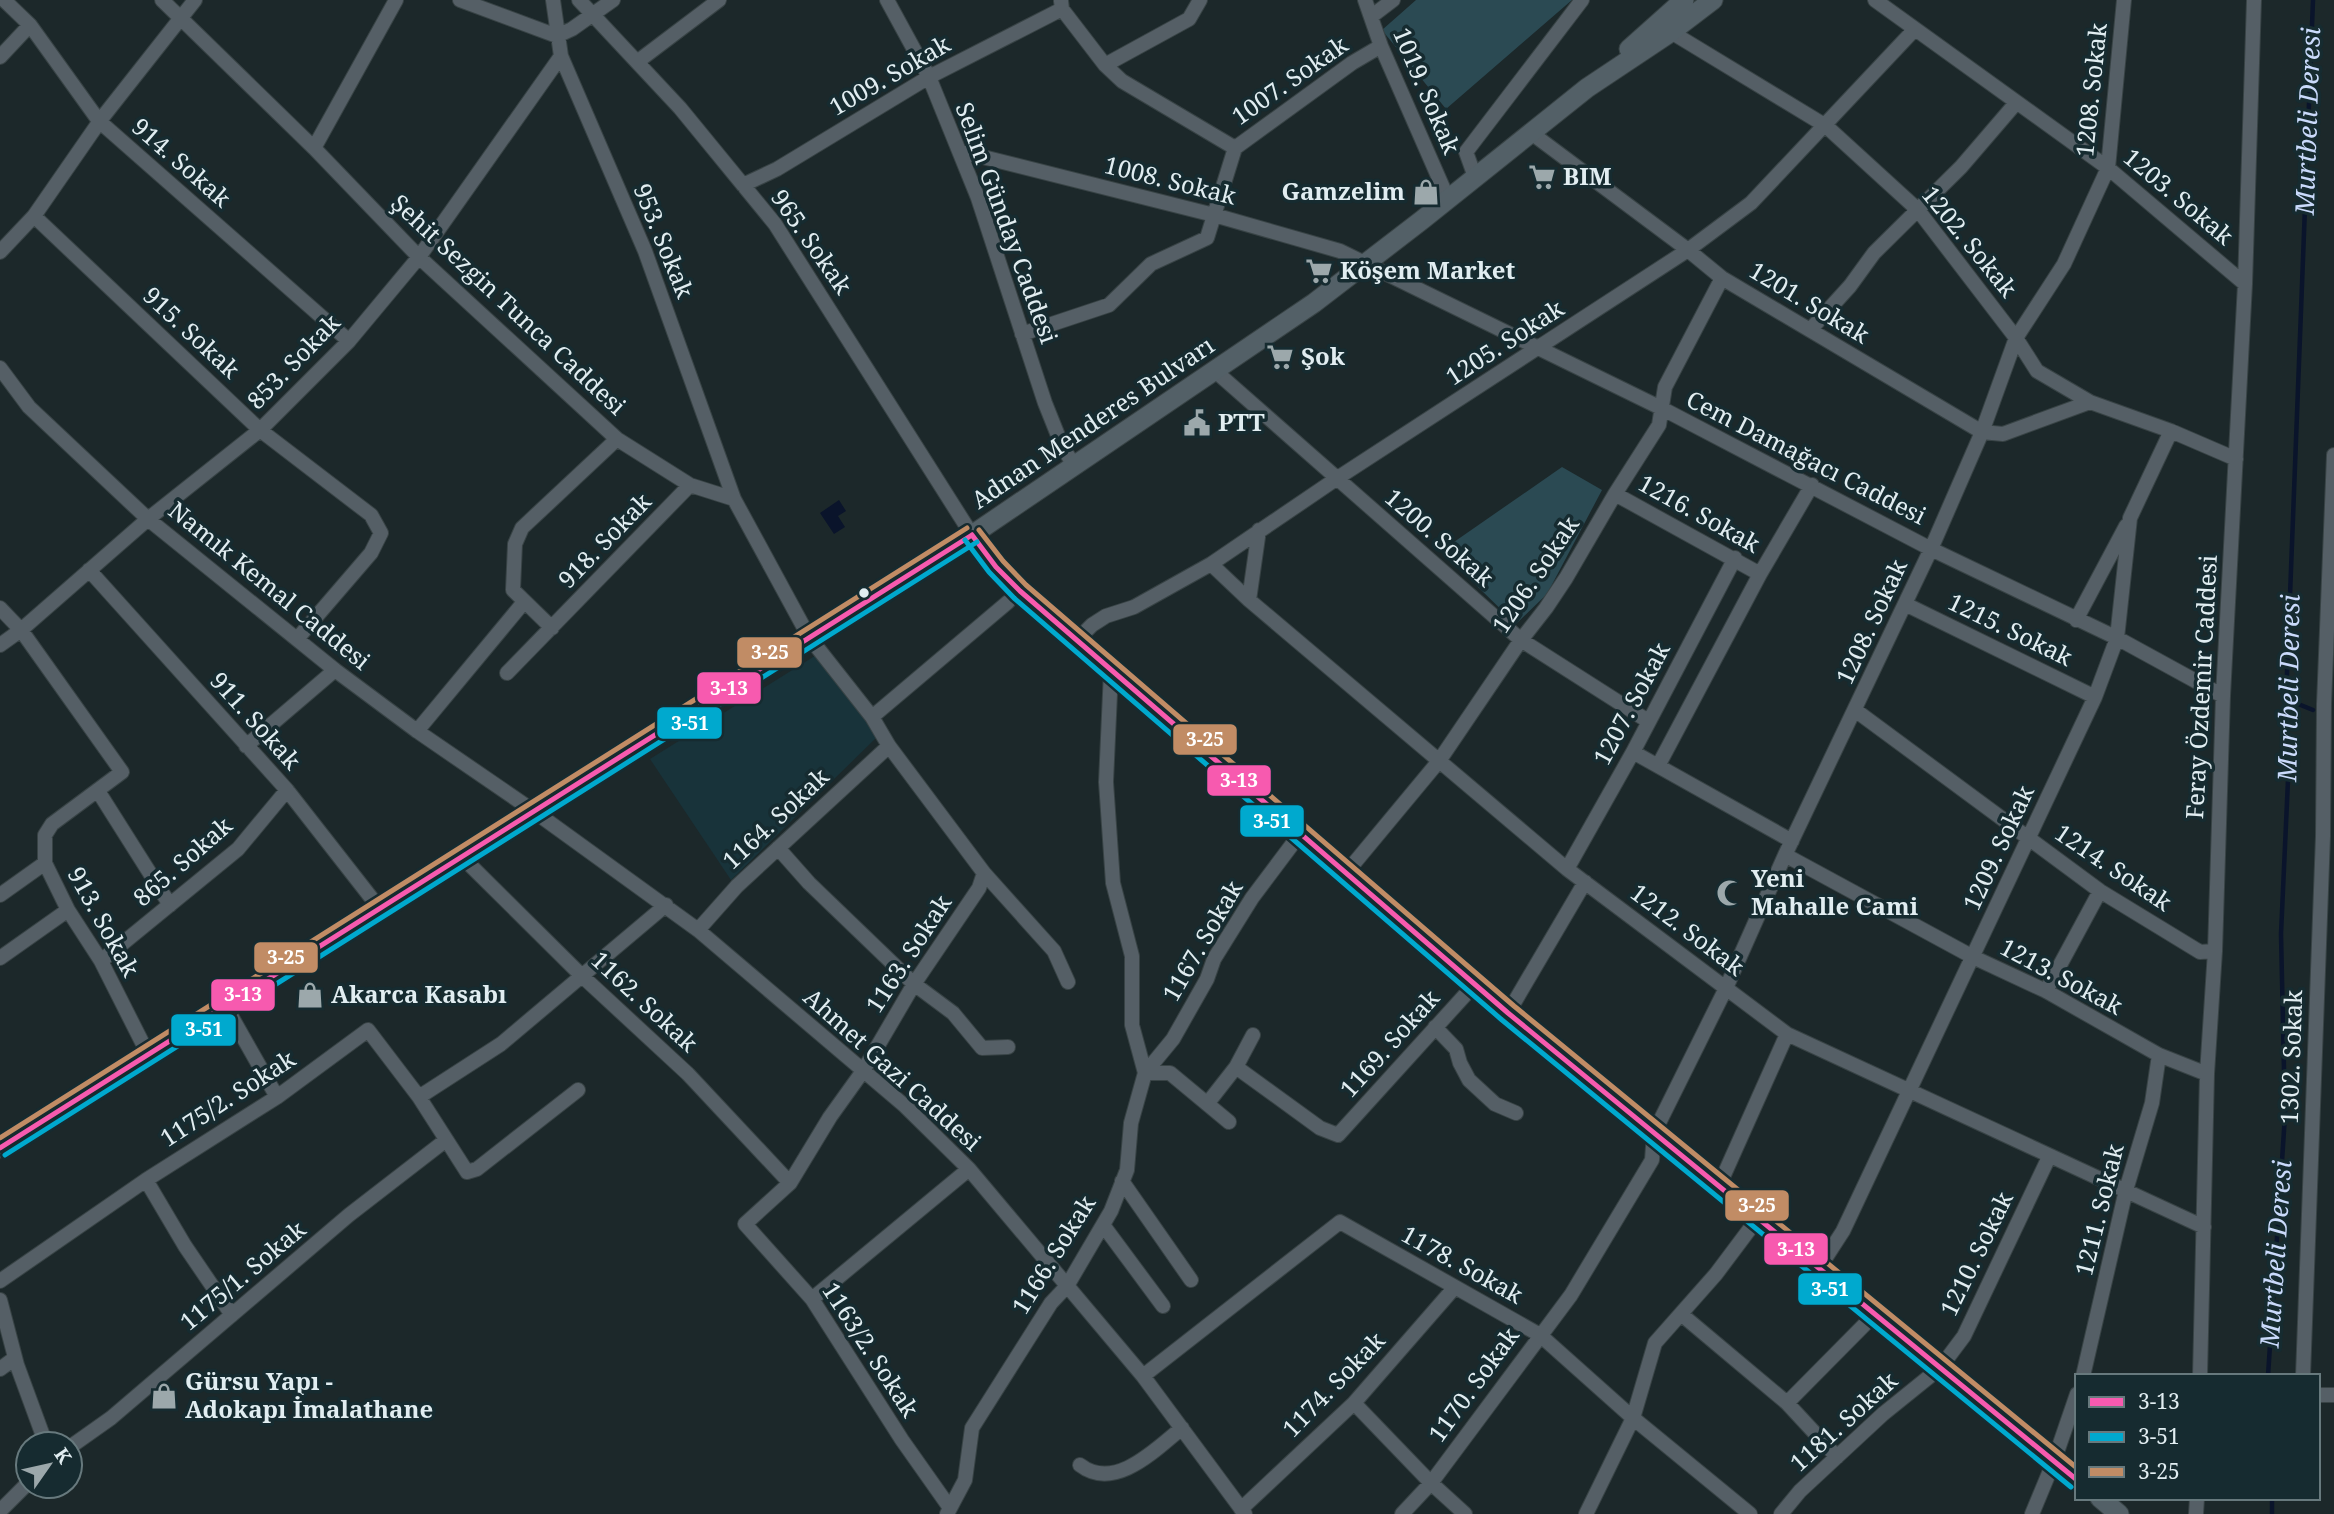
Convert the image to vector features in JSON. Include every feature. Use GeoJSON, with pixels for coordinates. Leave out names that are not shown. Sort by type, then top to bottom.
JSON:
{"type":"FeatureCollection","features":[{"type":"Feature","properties":{"kind":"main road","name":"Adnan Menderes Bulvarı"},"geometry":{"type":"LineString","coordinates":[[1587,88],[1684,0]]}},
{"type":"Feature","properties":{"kind":"main road","name":"Adnan Menderes Bulvarı"},"geometry":{"type":"LineString","coordinates":[[0,1148],[972,535],[1314,303],[1587,88],[1671,32],[1713,0]]}},
{"type":"Feature","properties":{"kind":"main road"},"geometry":{"type":"LineString","coordinates":[[972,535],[996,567],[1111,671],[1508,1013],[2075,1478]]}},
{"type":"Feature","properties":{"kind":"main road"},"geometry":{"type":"LineString","coordinates":[[2102,1500],[2119,1514]]}},
{"type":"Feature","properties":{"kind":"street","name":"914. Sokak"},"geometry":{"type":"LineString","coordinates":[[4,0],[30,25],[99,121],[349,341]]}},
{"type":"Feature","properties":{"kind":"street","name":"Şehit Sezgin Tunca Caddesi"},"geometry":{"type":"LineString","coordinates":[[162,0],[314,148],[419,257],[617,439],[690,485],[734,499]]}},
{"type":"Feature","properties":{"kind":"street"},"geometry":{"type":"LineString","coordinates":[[0,252],[34,216],[99,121],[195,0]]}},
{"type":"Feature","properties":{"kind":"street"},"geometry":{"type":"LineString","coordinates":[[314,148],[396,0]]}},
{"type":"Feature","properties":{"kind":"street"},"geometry":{"type":"LineString","coordinates":[[460,0],[557,36],[613,0]]}},
{"type":"Feature","properties":{"kind":"street","name":"953. Sokak"},"geometry":{"type":"LineString","coordinates":[[554,0],[561,56],[645,251],[734,499]]}},
{"type":"Feature","properties":{"kind":"street","name":"965. Sokak"},"geometry":{"type":"LineString","coordinates":[[579,0],[680,108],[775,225],[972,535]]}},
{"type":"Feature","properties":{"kind":"street"},"geometry":{"type":"LineString","coordinates":[[637,62],[719,0]]}},
{"type":"Feature","properties":{"kind":"street","name":"Selim Günday Caddesi"},"geometry":{"type":"LineString","coordinates":[[887,0],[929,77],[978,198],[1045,403],[1063,448],[1074,465]]}},
{"type":"Feature","properties":{"kind":"street"},"geometry":{"type":"LineString","coordinates":[[1105,65],[1189,19],[1200,0]]}},
{"type":"Feature","properties":{"kind":"street","name":"1019. Sokak"},"geometry":{"type":"LineString","coordinates":[[1365,0],[1381,46],[1448,198]]}},
{"type":"Feature","properties":{"kind":"street"},"geometry":{"type":"LineString","coordinates":[[1372,16],[1394,0]]}},
{"type":"Feature","properties":{"kind":"street"},"geometry":{"type":"LineString","coordinates":[[1475,177],[1466,152],[1583,0]]}},
{"type":"Feature","properties":{"kind":"street","name":"1203. Sokak"},"geometry":{"type":"LineString","coordinates":[[1875,0],[2108,168],[2245,284]]}},
{"type":"Feature","properties":{"kind":"street","name":"1208. Sokak"},"geometry":{"type":"LineString","coordinates":[[1654,1133],[1726,988],[1785,855],[1931,549],[1982,432],[2016,338],[2064,264],[2108,168],[2124,0]]}},
{"type":"Feature","properties":{"kind":"street","name":"Feray Özdemir Caddesi"},"geometry":{"type":"LineString","coordinates":[[2200,1374],[2207,1074],[2215,951],[2223,696],[2245,284],[2254,0]]}},
{"type":"Feature","properties":{"kind":"street"},"geometry":{"type":"LineString","coordinates":[[1061,4],[1105,65],[1122,80],[1236,148]]}},
{"type":"Feature","properties":{"kind":"street","name":"1009. Sokak"},"geometry":{"type":"LineString","coordinates":[[743,186],[777,169],[929,77],[1061,4]]}},
{"type":"Feature","properties":{"kind":"street"},"geometry":{"type":"LineString","coordinates":[[0,57],[30,25]]}},
{"type":"Feature","properties":{"kind":"street","name":"1205. Sokak"},"geometry":{"type":"LineString","coordinates":[[1077,640],[1106,616],[1134,607],[1211,564],[1336,479],[1688,250],[1751,204],[1915,29]]}},
{"type":"Feature","properties":{"kind":"street","name":"1202. Sokak"},"geometry":{"type":"LineString","coordinates":[[1671,32],[1826,126],[1918,210],[2038,371],[2090,402],[2171,431],[2236,459]]}},
{"type":"Feature","properties":{"kind":"street","name":"1007. Sokak"},"geometry":{"type":"LineString","coordinates":[[1023,334],[1109,305],[1151,264],[1207,238],[1236,148],[1352,63],[1381,46]]}},
{"type":"Feature","properties":{"kind":"street","name":"853. Sokak"},"geometry":{"type":"LineString","coordinates":[[0,645],[21,630],[148,519],[260,430],[349,341],[419,257],[561,56]]}},
{"type":"Feature","properties":{"kind":"street"},"geometry":{"type":"LineString","coordinates":[[1810,330],[1850,286],[1874,253],[1961,167],[2016,103]]}},
{"type":"Feature","properties":{"kind":"street","name":"1201. Sokak"},"geometry":{"type":"LineString","coordinates":[[1530,132],[1722,278],[1982,432]]}},
{"type":"Feature","properties":{"kind":"street","name":"1008. Sokak"},"geometry":{"type":"LineString","coordinates":[[959,151],[1214,215],[1340,251],[1366,264]]}},
{"type":"Feature","properties":{"kind":"street","name":"915. Sokak"},"geometry":{"type":"LineString","coordinates":[[34,216],[260,430],[371,515],[382,533],[372,553],[297,639]]}},
{"type":"Feature","properties":{"kind":"street","name":"Cem Damağacı Caddesi"},"geometry":{"type":"LineString","coordinates":[[1366,264],[1663,409],[1931,549],[2117,638],[2223,696]]}},
{"type":"Feature","properties":{"kind":"street","name":"1206. Sokak"},"geometry":{"type":"LineString","coordinates":[[1346,873],[1439,761],[1566,578],[1615,494],[1660,425],[1665,387],[1722,278]]}},
{"type":"Feature","properties":{"kind":"street","name":"Namık Kemal Caddesi"},"geometry":{"type":"LineString","coordinates":[[0,368],[29,407],[148,519],[335,670],[417,731],[535,812]]}},
{"type":"Feature","properties":{"kind":"street","name":"1200. Sokak"},"geometry":{"type":"LineString","coordinates":[[1214,370],[1521,640],[1648,721]]}},
{"type":"Feature","properties":{"kind":"street"},"geometry":{"type":"LineString","coordinates":[[1982,432],[2003,434],[2090,402]]}},
{"type":"Feature","properties":{"kind":"street","name":"1209. Sokak"},"geometry":{"type":"LineString","coordinates":[[1819,1268],[1843,1231],[2095,697],[2117,638],[2130,518],[2171,431]]}},
{"type":"Feature","properties":{"kind":"street"},"geometry":{"type":"LineString","coordinates":[[552,628],[513,590],[515,544],[522,528],[617,439]]}},
{"type":"Feature","properties":{"kind":"street","name":"1302. Sokak"},"geometry":{"type":"LineString","coordinates":[[2303,1374],[2329,740],[2334,455]]}},
{"type":"Feature","properties":{"kind":"street","name":"918. Sokak"},"geometry":{"type":"LineString","coordinates":[[507,673],[690,485]]}},
{"type":"Feature","properties":{"kind":"street"},"geometry":{"type":"LineString","coordinates":[[1658,766],[1760,574],[1812,485]]}},
{"type":"Feature","properties":{"kind":"street","name":"1216. Sokak"},"geometry":{"type":"LineString","coordinates":[[1615,494],[1760,574]]}},
{"type":"Feature","properties":{"kind":"street"},"geometry":{"type":"LineString","coordinates":[[734,499],[809,637],[872,717],[889,746],[984,873],[1054,951],[1068,982]]}},
{"type":"Feature","properties":{"kind":"street"},"geometry":{"type":"LineString","coordinates":[[2076,620],[2130,518]]}},
{"type":"Feature","properties":{"kind":"street"},"geometry":{"type":"LineString","coordinates":[[1249,600],[1259,530]]}},
{"type":"Feature","properties":{"kind":"street","name":"1207. Sokak"},"geometry":{"type":"LineString","coordinates":[[1567,869],[1633,752],[1735,558]]}},
{"type":"Feature","properties":{"kind":"street","name":"1212. Sokak"},"geometry":{"type":"LineString","coordinates":[[1211,564],[1249,600],[1567,869],[1787,1034],[2204,1227]]}},
{"type":"Feature","properties":{"kind":"street","name":"911. Sokak"},"geometry":{"type":"LineString","coordinates":[[89,570],[286,790],[380,909]]}},
{"type":"Feature","properties":{"kind":"street"},"geometry":{"type":"LineString","coordinates":[[417,731],[524,602]]}},
{"type":"Feature","properties":{"kind":"street"},"geometry":{"type":"LineString","coordinates":[[872,717],[1008,602]]}},
{"type":"Feature","properties":{"kind":"street","name":"1215. Sokak"},"geometry":{"type":"LineString","coordinates":[[1905,604],[2095,697]]}},
{"type":"Feature","properties":{"kind":"street","name":"913. Sokak"},"geometry":{"type":"LineString","coordinates":[[0,608],[21,630],[122,772],[52,824],[45,835],[45,863],[68,910],[101,961],[148,1054]]}},
{"type":"Feature","properties":{"kind":"street"},"geometry":{"type":"LineString","coordinates":[[246,746],[335,670]]}},
{"type":"Feature","properties":{"kind":"street"},"geometry":{"type":"LineString","coordinates":[[1111,671],[1107,782],[1113,883],[1132,956],[1132,1025],[1146,1073],[1170,1073],[1229,1122]]}},
{"type":"Feature","properties":{"kind":"street","name":"1214. Sokak"},"geometry":{"type":"LineString","coordinates":[[1855,710],[2100,891],[2200,952],[2215,951]]}},
{"type":"Feature","properties":{"kind":"street","name":"1164. Sokak"},"geometry":{"type":"LineString","coordinates":[[698,930],[737,886],[889,746]]}},
{"type":"Feature","properties":{"kind":"street"},"geometry":{"type":"LineString","coordinates":[[1633,752],[1792,841]]}},
{"type":"Feature","properties":{"kind":"street","name":"865. Sokak"},"geometry":{"type":"LineString","coordinates":[[101,961],[238,849],[286,790]]}},
{"type":"Feature","properties":{"kind":"street"},"geometry":{"type":"LineString","coordinates":[[98,791],[170,905]]}},
{"type":"Feature","properties":{"kind":"street","name":"Ahmet Gazi Caddesi"},"geometry":{"type":"LineString","coordinates":[[535,812],[698,930],[905,1106],[969,1169],[1143,1376],[1243,1511]]}},
{"type":"Feature","properties":{"kind":"street","name":"1167. Sokak"},"geometry":{"type":"LineString","coordinates":[[1146,1073],[1173,1039],[1207,979],[1214,960],[1252,898],[1300,834]]}},
{"type":"Feature","properties":{"kind":"street"},"geometry":{"type":"LineString","coordinates":[[778,848],[809,883],[914,984],[953,1013],[982,1048],[1008,1047]]}},
{"type":"Feature","properties":{"kind":"street","name":"1213. Sokak"},"geometry":{"type":"LineString","coordinates":[[1785,855],[1973,957],[2046,991],[2159,1055],[2207,1074]]}},
{"type":"Feature","properties":{"kind":"street","name":"1162. Sokak"},"geometry":{"type":"LineString","coordinates":[[463,858],[581,975],[688,1074],[790,1183]]}},
{"type":"Feature","properties":{"kind":"street"},"geometry":{"type":"LineString","coordinates":[[0,895],[45,863]]}},
{"type":"Feature","properties":{"kind":"street","name":"1163. Sokak"},"geometry":{"type":"LineString","coordinates":[[745,1224],[790,1183],[830,1117],[863,1071],[914,984],[979,888],[984,873]]}},
{"type":"Feature","properties":{"kind":"street"},"geometry":{"type":"LineString","coordinates":[[1508,1013],[1585,882]]}},
{"type":"Feature","properties":{"kind":"street"},"geometry":{"type":"LineString","coordinates":[[2046,991],[2100,891]]}},
{"type":"Feature","properties":{"kind":"street"},"geometry":{"type":"LineString","coordinates":[[419,1097],[501,1044],[666,905]]}},
{"type":"Feature","properties":{"kind":"street"},"geometry":{"type":"LineString","coordinates":[[0,958],[68,910]]}},
{"type":"Feature","properties":{"kind":"street","name":"1169. Sokak"},"geometry":{"type":"LineString","coordinates":[[1236,1067],[1320,1128],[1338,1135],[1475,984]]}},
{"type":"Feature","properties":{"kind":"street"},"geometry":{"type":"LineString","coordinates":[[226,1007],[277,1097]]}},
{"type":"Feature","properties":{"kind":"street"},"geometry":{"type":"LineString","coordinates":[[1435,1027],[1456,1049],[1469,1080],[1495,1104],[1516,1113]]}},
{"type":"Feature","properties":{"kind":"street","name":"1175/2. Sokak"},"geometry":{"type":"LineString","coordinates":[[0,1281],[146,1180],[277,1097],[368,1030],[419,1097],[467,1172],[477,1169],[578,1090]]}},
{"type":"Feature","properties":{"kind":"street"},"geometry":{"type":"LineString","coordinates":[[1719,1186],[1787,1034]]}},
{"type":"Feature","properties":{"kind":"street"},"geometry":{"type":"LineString","coordinates":[[1208,1104],[1236,1067],[1253,1035]]}},
{"type":"Feature","properties":{"kind":"street","name":"1211. Sokak"},"geometry":{"type":"LineString","coordinates":[[2083,1374],[2126,1190],[2152,1102],[2159,1055]]}},
{"type":"Feature","properties":{"kind":"street","name":"1166. Sokak"},"geometry":{"type":"LineString","coordinates":[[948,1511],[965,1480],[972,1428],[1051,1303],[1067,1286],[1111,1211],[1127,1170],[1131,1123],[1146,1073]]}},
{"type":"Feature","properties":{"kind":"street","name":"1170. Sokak"},"geometry":{"type":"LineString","coordinates":[[1402,1514],[1431,1483],[1571,1295],[1652,1160],[1654,1133]]}},
{"type":"Feature","properties":{"kind":"street","name":"1175/1. Sokak"},"geometry":{"type":"LineString","coordinates":[[84,1437],[111,1418],[349,1215],[446,1140]]}},
{"type":"Feature","properties":{"kind":"street","name":"1210. Sokak"},"geometry":{"type":"LineString","coordinates":[[1940,1368],[1964,1336],[2049,1157]]}},
{"type":"Feature","properties":{"kind":"street"},"geometry":{"type":"LineString","coordinates":[[812,1299],[969,1169]]}},
{"type":"Feature","properties":{"kind":"street"},"geometry":{"type":"LineString","coordinates":[[146,1180],[232,1315]]}},
{"type":"Feature","properties":{"kind":"street"},"geometry":{"type":"LineString","coordinates":[[1122,1181],[1191,1280]]}},
{"type":"Feature","properties":{"kind":"street"},"geometry":{"type":"LineString","coordinates":[[1586,1514],[1633,1418],[1655,1343],[1716,1274],[1758,1218]]}},
{"type":"Feature","properties":{"kind":"street","name":"1178. Sokak"},"geometry":{"type":"LineString","coordinates":[[1143,1376],[1340,1222],[1540,1335],[1633,1418],[1749,1514]]}},
{"type":"Feature","properties":{"kind":"street","name":"1163/2. Sokak"},"geometry":{"type":"LineString","coordinates":[[745,1224],[812,1299],[948,1511]]}},
{"type":"Feature","properties":{"kind":"street"},"geometry":{"type":"LineString","coordinates":[[1103,1226],[1163,1306]]}},
{"type":"Feature","properties":{"kind":"street","name":"1174. Sokak"},"geometry":{"type":"LineString","coordinates":[[1243,1511],[1354,1403],[1455,1287]]}},
{"type":"Feature","properties":{"kind":"street"},"geometry":{"type":"LineString","coordinates":[[0,1300],[3,1321],[41,1430]]}},
{"type":"Feature","properties":{"kind":"street"},"geometry":{"type":"LineString","coordinates":[[1681,1314],[1787,1403],[1837,1457]]}},
{"type":"Feature","properties":{"kind":"street"},"geometry":{"type":"LineString","coordinates":[[1787,1403],[1875,1314]]}},
{"type":"Feature","properties":{"kind":"street"},"geometry":{"type":"LineString","coordinates":[[0,1369],[15,1358]]}},
{"type":"Feature","properties":{"kind":"street","name":"1181. Sokak"},"geometry":{"type":"LineString","coordinates":[[1782,1514],[1800,1491],[1884,1414],[1940,1368]]}},
{"type":"Feature","properties":{"kind":"street"},"geometry":{"type":"LineString","coordinates":[[2032,1514],[2075,1400]]}},
{"type":"Feature","properties":{"kind":"street"},"geometry":{"type":"LineString","coordinates":[[1354,1403],[1431,1483],[1465,1514]]}},
{"type":"Feature","properties":{"kind":"street"},"geometry":{"type":"LineString","coordinates":[[1080,1465],[1099,1474],[1115,1473],[1146,1457],[1182,1428]]}},
{"type":"Feature","properties":{"kind":"street"},"geometry":{"type":"LineString","coordinates":[[0,1511],[14,1497]]}},
{"type":"Feature","properties":{"kind":"shaded area"},"geometry":{"type":"Polygon","coordinates":[[[1416,0],[1572,0],[1446,109],[1382,30],[1416,0]]]}},
{"type":"Feature","properties":{"kind":"shaded area"},"geometry":{"type":"Polygon","coordinates":[[[1562,467],[1602,490],[1547,594],[1516,624],[1441,551],[1562,467]]]}},
{"type":"Feature","properties":{"kind":"shaded area"},"geometry":{"type":"Polygon","coordinates":[[[839,500],[846,511],[838,516],[845,527],[834,534],[820,513],[839,500]]]}},
{"type":"Feature","properties":{"kind":"shaded area"},"geometry":{"type":"Polygon","coordinates":[[[818,654],[878,736],[731,880],[650,759],[818,654]]]}},
{"type":"Feature","properties":{"kind":"waterway","name":"Murtbeli Deresi"},"geometry":{"type":"LineString","coordinates":[[2268,1374],[2285,1115],[2281,934],[2288,780],[2286,699],[2313,0]]}},
{"type":"Feature","properties":{"kind":"waterway"},"geometry":{"type":"LineString","coordinates":[[2286,699],[2313,710]]}},
{"type":"Feature","properties":{"kind":"waterway","name":"Murtbeli Deresi"},"geometry":{"type":"LineString","coordinates":[[2272,1500],[2272,1514]]}},
{"type":"Feature","properties":{"kind":"transit line","name":"3-25"},"geometry":{"type":"LineString","coordinates":[[0,1138],[967,528]]}},
{"type":"Feature","properties":{"kind":"transit line","name":"3-25"},"geometry":{"type":"LineString","coordinates":[[979,530],[1026,585],[1514,1006],[2075,1466]]}},
{"type":"Feature","properties":{"kind":"transit line","name":"3-13"},"geometry":{"type":"LineString","coordinates":[[972,535],[996,567],[1020,591],[1508,1013],[2075,1478]]}},
{"type":"Feature","properties":{"kind":"transit line","name":"3-13"},"geometry":{"type":"LineString","coordinates":[[0,1148],[972,535]]}},
{"type":"Feature","properties":{"kind":"transit line","name":"3-51"},"geometry":{"type":"LineString","coordinates":[[965,540],[989,572],[1014,598],[1502,1020],[2071,1487]]}},
{"type":"Feature","properties":{"kind":"transit line","name":"3-51"},"geometry":{"type":"LineString","coordinates":[[5,1155],[977,542]]}},
{"type":"Feature","properties":{"kind":"place","name":"BIM"},"geometry":{"type":"Point","coordinates":[1542,177]}},
{"type":"Feature","properties":{"kind":"place","name":"Gamzelim"},"geometry":{"type":"Point","coordinates":[1426,192]}},
{"type":"Feature","properties":{"kind":"place","name":"Köşem Market"},"geometry":{"type":"Point","coordinates":[1319,271]}},
{"type":"Feature","properties":{"kind":"place","name":"Şok"},"geometry":{"type":"Point","coordinates":[1280,357]}},
{"type":"Feature","properties":{"kind":"place","name":"PTT"},"geometry":{"type":"Point","coordinates":[1197,423]}},
{"type":"Feature","properties":{"kind":"place","name":"Yeni Mahalle Cami"},"geometry":{"type":"Point","coordinates":[1730,893]}},
{"type":"Feature","properties":{"kind":"place","name":"Akarca Kasabı"},"geometry":{"type":"Point","coordinates":[310,995]}},
{"type":"Feature","properties":{"kind":"place","name":"Gürsu Yapı - Adokapı İmalathane"},"geometry":{"type":"Point","coordinates":[164,1396]}}]}
